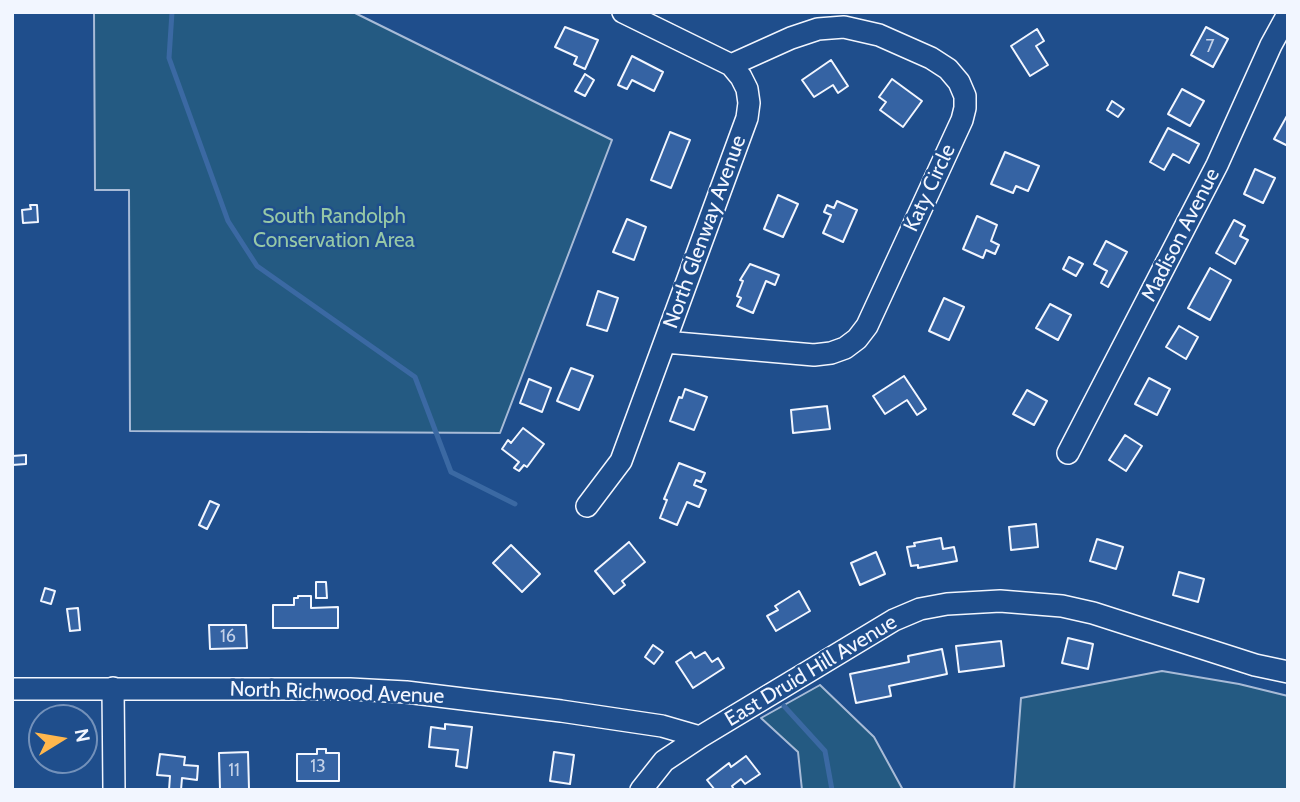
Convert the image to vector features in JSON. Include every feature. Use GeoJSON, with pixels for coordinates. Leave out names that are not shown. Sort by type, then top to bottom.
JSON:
{"type":"FeatureCollection","features":[{"type":"Feature","properties":{"kind":"street"},"geometry":{"type":"LineString","coordinates":[[622,12],[731,65]]}},
{"type":"Feature","properties":{"kind":"street","name":"Madison Avenue"},"geometry":{"type":"LineString","coordinates":[[1068,453],[1217,165],[1271,45],[1288,14]]}},
{"type":"Feature","properties":{"kind":"street","name":"Katy Circle"},"geometry":{"type":"LineString","coordinates":[[665,342],[814,355],[845,348],[858,339],[867,326],[962,120],[965,108],[965,96],[959,82],[939,63],[879,35],[844,27],[818,29],[800,35],[731,65]]}},
{"type":"Feature","properties":{"kind":"street","name":"North Glenway Avenue"},"geometry":{"type":"LineString","coordinates":[[587,506],[621,461],[747,118],[747,89],[731,65]]}},
{"type":"Feature","properties":{"kind":"street","name":"East Druid Hill Avenue"},"geometry":{"type":"LineString","coordinates":[[641,790],[664,761],[700,737],[894,620],[920,609],[947,604],[1000,601],[1062,606],[1093,613],[1255,665],[1288,672]]}},
{"type":"Feature","properties":{"kind":"street"},"geometry":{"type":"LineString","coordinates":[[113,688],[114,790]]}},
{"type":"Feature","properties":{"kind":"street","name":"North Richwood Avenue"},"geometry":{"type":"LineString","coordinates":[[12,689],[350,689],[406,692],[662,726],[700,737]]}},
{"type":"Feature","properties":{"kind":"green space","name":"South Randolph Conservation Area"},"geometry":{"type":"Polygon","coordinates":[[[94,12],[353,12],[612,140],[500,433],[130,431],[129,190],[95,190],[94,12]]]}},
{"type":"Feature","properties":{"kind":"green space"},"geometry":{"type":"Polygon","coordinates":[[[1162,671],[1239,684],[1288,696],[1288,790],[1014,790],[1021,698],[1162,671]]]}},
{"type":"Feature","properties":{"kind":"green space"},"geometry":{"type":"Polygon","coordinates":[[[820,685],[874,737],[903,790],[802,790],[798,752],[761,718],[820,685]]]}},
{"type":"Feature","properties":{"kind":"building"},"geometry":{"type":"Polygon","coordinates":[[[565,27],[598,40],[585,69],[574,64],[577,57],[555,47],[565,27]]]}},
{"type":"Feature","properties":{"kind":"building"},"geometry":{"type":"Polygon","coordinates":[[[1206,27],[1228,39],[1213,67],[1191,55],[1206,27]]]}},
{"type":"Feature","properties":{"kind":"building"},"geometry":{"type":"Polygon","coordinates":[[[1037,29],[1044,41],[1036,46],[1048,65],[1030,76],[1011,46],[1037,29]]]}},
{"type":"Feature","properties":{"kind":"building"},"geometry":{"type":"Polygon","coordinates":[[[632,56],[663,72],[654,91],[632,80],[627,89],[618,85],[632,56]]]}},
{"type":"Feature","properties":{"kind":"building"},"geometry":{"type":"Polygon","coordinates":[[[831,60],[848,86],[838,93],[833,85],[814,97],[802,80],[831,60]]]}},
{"type":"Feature","properties":{"kind":"building"},"geometry":{"type":"Polygon","coordinates":[[[585,74],[594,80],[585,96],[575,91],[585,74]]]}},
{"type":"Feature","properties":{"kind":"building"},"geometry":{"type":"Polygon","coordinates":[[[892,79],[922,101],[903,127],[880,110],[886,102],[879,97],[892,79]]]}},
{"type":"Feature","properties":{"kind":"building"},"geometry":{"type":"Polygon","coordinates":[[[1182,89],[1204,101],[1190,126],[1168,114],[1182,89]]]}},
{"type":"Feature","properties":{"kind":"building"},"geometry":{"type":"Polygon","coordinates":[[[1112,101],[1124,109],[1118,117],[1107,110],[1112,101]]]}},
{"type":"Feature","properties":{"kind":"building"},"geometry":{"type":"Polygon","coordinates":[[[1288,114],[1288,146],[1274,139],[1288,114]]]}},
{"type":"Feature","properties":{"kind":"building"},"geometry":{"type":"Polygon","coordinates":[[[1168,128],[1199,144],[1189,163],[1173,154],[1164,170],[1150,162],[1168,128]]]}},
{"type":"Feature","properties":{"kind":"building"},"geometry":{"type":"Polygon","coordinates":[[[670,132],[690,140],[671,188],[651,180],[670,132]]]}},
{"type":"Feature","properties":{"kind":"building"},"geometry":{"type":"Polygon","coordinates":[[[1005,152],[1039,166],[1028,191],[1016,186],[1013,193],[991,184],[1005,152]]]}},
{"type":"Feature","properties":{"kind":"building"},"geometry":{"type":"Polygon","coordinates":[[[1255,169],[1275,178],[1263,203],[1244,194],[1255,169]]]}},
{"type":"Feature","properties":{"kind":"building"},"geometry":{"type":"Polygon","coordinates":[[[778,195],[798,204],[783,237],[764,229],[778,195]]]}},
{"type":"Feature","properties":{"kind":"building"},"geometry":{"type":"Polygon","coordinates":[[[837,201],[857,210],[843,242],[823,233],[831,215],[824,212],[827,205],[834,208],[837,201]]]}},
{"type":"Feature","properties":{"kind":"building"},"geometry":{"type":"Polygon","coordinates":[[[30,205],[37,205],[38,222],[23,223],[22,210],[31,209],[30,205]]]}},
{"type":"Feature","properties":{"kind":"building"},"geometry":{"type":"Polygon","coordinates":[[[977,216],[997,225],[991,241],[999,245],[995,254],[986,250],[983,258],[963,249],[977,216]]]}},
{"type":"Feature","properties":{"kind":"building"},"geometry":{"type":"Polygon","coordinates":[[[627,219],[646,227],[634,260],[613,252],[627,219]]]}},
{"type":"Feature","properties":{"kind":"building"},"geometry":{"type":"Polygon","coordinates":[[[1234,220],[1245,226],[1240,236],[1248,240],[1235,264],[1216,253],[1234,220]]]}},
{"type":"Feature","properties":{"kind":"building"},"geometry":{"type":"Polygon","coordinates":[[[1106,241],[1127,252],[1108,287],[1101,283],[1107,271],[1094,264],[1106,241]]]}},
{"type":"Feature","properties":{"kind":"building"},"geometry":{"type":"Polygon","coordinates":[[[1069,257],[1083,264],[1076,276],[1063,269],[1069,257]]]}},
{"type":"Feature","properties":{"kind":"building"},"geometry":{"type":"Polygon","coordinates":[[[750,264],[779,275],[775,285],[766,281],[753,313],[737,306],[741,298],[737,296],[743,281],[740,280],[750,264]]]}},
{"type":"Feature","properties":{"kind":"building"},"geometry":{"type":"Polygon","coordinates":[[[1210,268],[1231,280],[1210,320],[1188,308],[1210,268]]]}},
{"type":"Feature","properties":{"kind":"building"},"geometry":{"type":"Polygon","coordinates":[[[598,291],[618,298],[607,331],[587,325],[598,291]]]}},
{"type":"Feature","properties":{"kind":"building"},"geometry":{"type":"Polygon","coordinates":[[[944,298],[964,307],[949,340],[929,331],[944,298]]]}},
{"type":"Feature","properties":{"kind":"building"},"geometry":{"type":"Polygon","coordinates":[[[1050,304],[1071,315],[1058,340],[1036,328],[1050,304]]]}},
{"type":"Feature","properties":{"kind":"building"},"geometry":{"type":"Polygon","coordinates":[[[1179,326],[1198,337],[1186,359],[1166,347],[1179,326]]]}},
{"type":"Feature","properties":{"kind":"building"},"geometry":{"type":"Polygon","coordinates":[[[571,368],[593,376],[579,410],[557,401],[571,368]]]}},
{"type":"Feature","properties":{"kind":"building"},"geometry":{"type":"Polygon","coordinates":[[[904,376],[926,409],[917,415],[907,400],[885,414],[873,396],[904,376]]]}},
{"type":"Feature","properties":{"kind":"building"},"geometry":{"type":"Polygon","coordinates":[[[1149,378],[1170,389],[1157,415],[1135,404],[1149,378]]]}},
{"type":"Feature","properties":{"kind":"building"},"geometry":{"type":"Polygon","coordinates":[[[529,379],[551,388],[542,412],[520,403],[529,379]]]}},
{"type":"Feature","properties":{"kind":"building"},"geometry":{"type":"Polygon","coordinates":[[[685,389],[707,397],[694,430],[670,421],[685,389]]]}},
{"type":"Feature","properties":{"kind":"building"},"geometry":{"type":"Polygon","coordinates":[[[1027,390],[1047,401],[1034,425],[1013,414],[1027,390]]]}},
{"type":"Feature","properties":{"kind":"building"},"geometry":{"type":"Polygon","coordinates":[[[827,406],[830,429],[793,433],[791,410],[827,406]]]}},
{"type":"Feature","properties":{"kind":"building"},"geometry":{"type":"Polygon","coordinates":[[[523,428],[544,444],[527,467],[524,465],[519,471],[514,468],[519,462],[502,449],[508,440],[511,443],[523,428]]]}},
{"type":"Feature","properties":{"kind":"building"},"geometry":{"type":"Polygon","coordinates":[[[1125,435],[1142,446],[1126,471],[1109,460],[1125,435]]]}},
{"type":"Feature","properties":{"kind":"building"},"geometry":{"type":"Polygon","coordinates":[[[26,455],[26,464],[12,465],[12,456],[26,455]]]}},
{"type":"Feature","properties":{"kind":"building"},"geometry":{"type":"Polygon","coordinates":[[[679,463],[705,473],[701,482],[696,480],[694,485],[706,490],[699,507],[687,502],[677,525],[660,518],[667,500],[664,499],[679,463]]]}},
{"type":"Feature","properties":{"kind":"building"},"geometry":{"type":"Polygon","coordinates":[[[210,501],[219,505],[207,529],[199,525],[210,501]]]}},
{"type":"Feature","properties":{"kind":"building"},"geometry":{"type":"Polygon","coordinates":[[[1036,524],[1038,547],[1011,550],[1009,527],[1036,524]]]}},
{"type":"Feature","properties":{"kind":"building"},"geometry":{"type":"Polygon","coordinates":[[[941,538],[943,549],[954,547],[957,561],[918,568],[918,565],[911,566],[907,547],[941,538]]]}},
{"type":"Feature","properties":{"kind":"building"},"geometry":{"type":"Polygon","coordinates":[[[1097,539],[1123,547],[1116,569],[1090,561],[1097,539]]]}},
{"type":"Feature","properties":{"kind":"building"},"geometry":{"type":"Polygon","coordinates":[[[629,542],[645,562],[622,581],[625,585],[614,594],[595,571],[629,542]]]}},
{"type":"Feature","properties":{"kind":"building"},"geometry":{"type":"Polygon","coordinates":[[[511,545],[540,574],[522,592],[493,563],[511,545]]]}},
{"type":"Feature","properties":{"kind":"building"},"geometry":{"type":"Polygon","coordinates":[[[876,552],[885,574],[860,585],[851,563],[876,552]]]}},
{"type":"Feature","properties":{"kind":"building"},"geometry":{"type":"Polygon","coordinates":[[[1179,572],[1204,579],[1198,602],[1173,595],[1179,572]]]}},
{"type":"Feature","properties":{"kind":"building"},"geometry":{"type":"Polygon","coordinates":[[[316,582],[326,582],[327,598],[316,598],[316,582]]]}},
{"type":"Feature","properties":{"kind":"building"},"geometry":{"type":"Polygon","coordinates":[[[45,588],[55,591],[51,604],[41,601],[45,588]]]}},
{"type":"Feature","properties":{"kind":"building"},"geometry":{"type":"Polygon","coordinates":[[[799,591],[810,611],[776,631],[767,616],[778,610],[775,606],[799,591]]]}},
{"type":"Feature","properties":{"kind":"building"},"geometry":{"type":"Polygon","coordinates":[[[311,596],[311,608],[338,607],[338,628],[273,628],[273,605],[294,605],[294,598],[311,596]]]}},
{"type":"Feature","properties":{"kind":"building"},"geometry":{"type":"Polygon","coordinates":[[[78,608],[80,630],[70,631],[67,609],[78,608]]]}},
{"type":"Feature","properties":{"kind":"building"},"geometry":{"type":"Polygon","coordinates":[[[209,625],[246,625],[247,648],[210,649],[209,625]]]}},
{"type":"Feature","properties":{"kind":"building"},"geometry":{"type":"Polygon","coordinates":[[[1068,638],[1093,644],[1088,669],[1062,663],[1068,638]]]}},
{"type":"Feature","properties":{"kind":"building"},"geometry":{"type":"Polygon","coordinates":[[[1001,641],[1004,666],[959,672],[956,646],[1001,641]]]}},
{"type":"Feature","properties":{"kind":"building"},"geometry":{"type":"Polygon","coordinates":[[[653,645],[663,652],[654,664],[645,657],[653,645]]]}},
{"type":"Feature","properties":{"kind":"building"},"geometry":{"type":"Polygon","coordinates":[[[942,649],[947,674],[889,686],[891,696],[856,703],[850,674],[909,662],[908,656],[942,649]]]}},
{"type":"Feature","properties":{"kind":"building"},"geometry":{"type":"Polygon","coordinates":[[[691,652],[695,658],[705,652],[712,662],[718,658],[724,668],[693,688],[676,662],[691,652]]]}},
{"type":"Feature","properties":{"kind":"building"},"geometry":{"type":"Polygon","coordinates":[[[445,724],[472,727],[467,768],[456,766],[458,750],[429,747],[431,727],[445,729],[445,724]]]}},
{"type":"Feature","properties":{"kind":"building"},"geometry":{"type":"Polygon","coordinates":[[[317,749],[326,749],[326,753],[339,753],[339,781],[297,781],[297,754],[317,754],[317,749]]]}},
{"type":"Feature","properties":{"kind":"building"},"geometry":{"type":"Polygon","coordinates":[[[248,752],[249,789],[220,790],[219,753],[248,752]]]}},
{"type":"Feature","properties":{"kind":"building"},"geometry":{"type":"Polygon","coordinates":[[[554,752],[574,755],[570,784],[550,781],[554,752]]]}},
{"type":"Feature","properties":{"kind":"building"},"geometry":{"type":"Polygon","coordinates":[[[160,754],[185,757],[184,765],[198,766],[197,780],[182,778],[181,790],[169,790],[170,776],[157,775],[160,754]]]}},
{"type":"Feature","properties":{"kind":"building"},"geometry":{"type":"Polygon","coordinates":[[[746,756],[760,774],[745,784],[741,779],[732,786],[734,790],[715,790],[707,780],[729,763],[731,767],[746,756]]]}},
{"type":"Feature","properties":{"kind":"waterway"},"geometry":{"type":"LineString","coordinates":[[172,12],[169,58],[228,221],[257,266],[415,377],[451,472],[515,504]]}},
{"type":"Feature","properties":{"kind":"waterway"},"geometry":{"type":"LineString","coordinates":[[784,706],[825,751],[832,790]]}}]}
